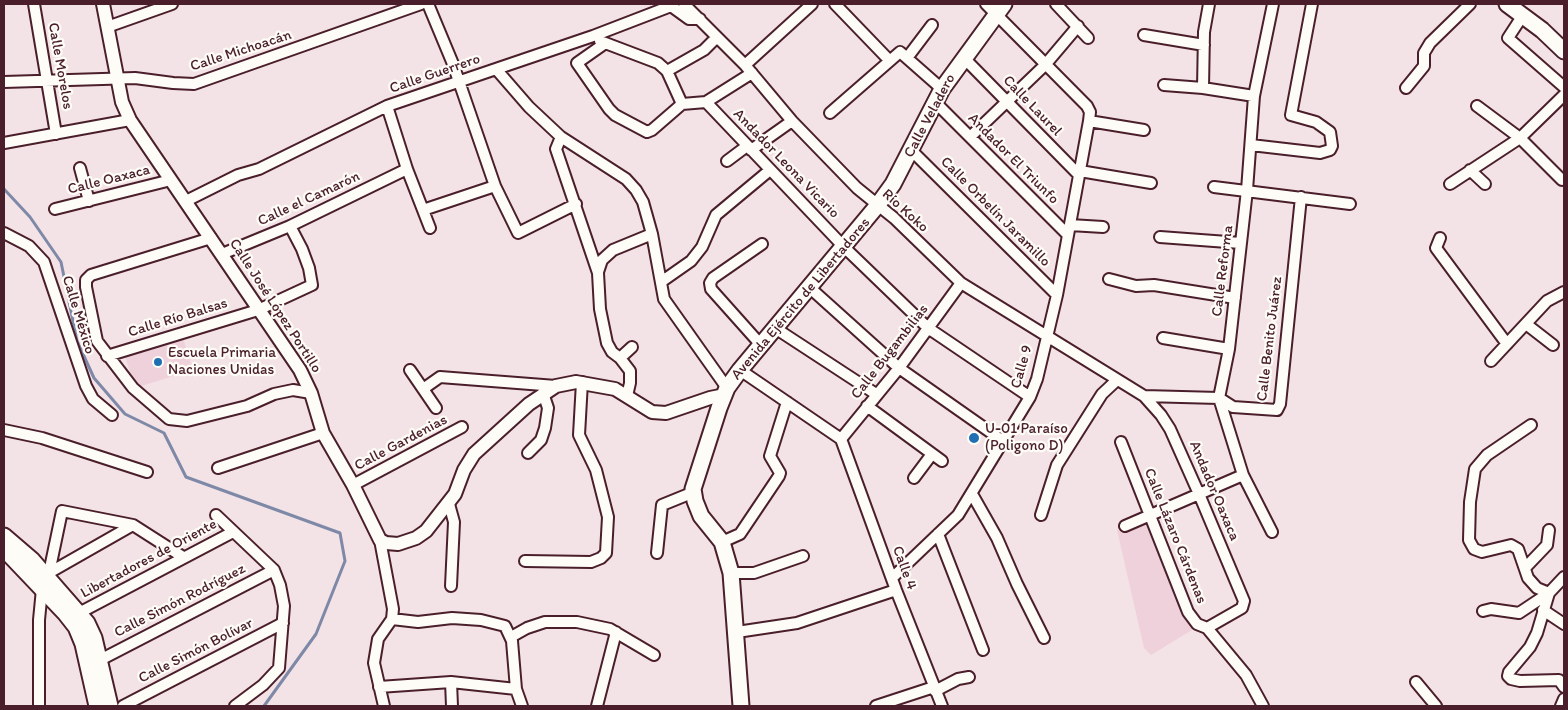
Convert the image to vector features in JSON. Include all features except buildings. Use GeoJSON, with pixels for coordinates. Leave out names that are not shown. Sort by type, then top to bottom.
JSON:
{"type":"FeatureCollection","features":[{"type":"Feature","properties":{"kind":"main road"},"geometry":{"type":"LineString","coordinates":[[1507,4],[1523,15],[1564,51]]}},
{"type":"Feature","properties":{"kind":"main road","name":"Calle Veladero"},"geometry":{"type":"LineString","coordinates":[[877,206],[893,184],[912,151],[939,96],[995,7]]}},
{"type":"Feature","properties":{"kind":"main road","name":"Avenida Ejército de Libertadores"},"geometry":{"type":"LineString","coordinates":[[741,706],[737,632],[731,573],[722,542],[701,516],[694,492],[696,477],[726,392],[740,370],[877,206]]}},
{"type":"Feature","properties":{"kind":"main road"},"geometry":{"type":"LineString","coordinates":[[4,536],[32,560],[76,627],[84,644],[97,706]]}},
{"type":"Feature","properties":{"kind":"main road"},"geometry":{"type":"LineString","coordinates":[[4,550],[46,579],[80,613],[94,638],[110,706]]}},
{"type":"Feature","properties":{"kind":"street","name":"Calle Morelos"},"geometry":{"type":"LineString","coordinates":[[34,4],[56,134]]}},
{"type":"Feature","properties":{"kind":"street","name":"Calle José López Portillo"},"geometry":{"type":"LineString","coordinates":[[103,4],[122,102],[130,120],[300,370],[311,393],[323,433],[353,485],[380,540]]}},
{"type":"Feature","properties":{"kind":"street"},"geometry":{"type":"LineString","coordinates":[[107,27],[147,8],[172,4]]}},
{"type":"Feature","properties":{"kind":"street","name":"Calle Michoacán"},"geometry":{"type":"LineString","coordinates":[[4,82],[117,78],[194,84],[421,4]]}},
{"type":"Feature","properties":{"kind":"street"},"geometry":{"type":"LineString","coordinates":[[428,4],[459,82],[495,186],[518,233],[576,204]]}},
{"type":"Feature","properties":{"kind":"street","name":"Río Koko"},"geometry":{"type":"LineString","coordinates":[[684,4],[748,69],[792,121],[857,188],[894,218],[961,282],[1144,396]]}},
{"type":"Feature","properties":{"kind":"street"},"geometry":{"type":"LineString","coordinates":[[604,44],[577,63],[615,115],[647,132],[652,130],[682,104],[706,102],[748,69],[812,4]]}},
{"type":"Feature","properties":{"kind":"street"},"geometry":{"type":"LineString","coordinates":[[835,4],[889,60]]}},
{"type":"Feature","properties":{"kind":"street"},"geometry":{"type":"LineString","coordinates":[[1056,4],[1088,38]]}},
{"type":"Feature","properties":{"kind":"street"},"geometry":{"type":"LineString","coordinates":[[1203,88],[1204,45],[1209,4]]}},
{"type":"Feature","properties":{"kind":"street","name":"Calle Reforma"},"geometry":{"type":"LineString","coordinates":[[1272,532],[1243,475],[1219,398],[1229,349],[1248,190],[1254,96],[1273,4]]}},
{"type":"Feature","properties":{"kind":"street"},"geometry":{"type":"LineString","coordinates":[[1250,145],[1320,153],[1330,150],[1332,146],[1330,132],[1323,126],[1290,115],[1312,4]]}},
{"type":"Feature","properties":{"kind":"street"},"geometry":{"type":"LineString","coordinates":[[1406,88],[1424,66],[1424,53],[1430,42],[1470,4]]}},
{"type":"Feature","properties":{"kind":"street","name":"Calle Guerrero"},"geometry":{"type":"LineString","coordinates":[[186,201],[238,175],[260,168],[387,106],[593,36],[671,6],[689,19],[700,19]]}},
{"type":"Feature","properties":{"kind":"street"},"geometry":{"type":"LineString","coordinates":[[995,7],[1045,65],[1087,106],[1090,117],[1144,130]]}},
{"type":"Feature","properties":{"kind":"street"},"geometry":{"type":"LineString","coordinates":[[1523,15],[1508,38],[1564,87]]}},
{"type":"Feature","properties":{"kind":"street"},"geometry":{"type":"LineString","coordinates":[[830,113],[889,60],[903,55],[932,25]]}},
{"type":"Feature","properties":{"kind":"street"},"geometry":{"type":"LineString","coordinates":[[970,137],[1045,65],[1078,26]]}},
{"type":"Feature","properties":{"kind":"street"},"geometry":{"type":"LineString","coordinates":[[1144,35],[1204,45]]}},
{"type":"Feature","properties":{"kind":"street"},"geometry":{"type":"LineString","coordinates":[[593,36],[604,44],[658,63],[667,71],[682,104]]}},
{"type":"Feature","properties":{"kind":"street"},"geometry":{"type":"LineString","coordinates":[[667,71],[704,50],[717,37]]}},
{"type":"Feature","properties":{"kind":"street","name":"Andador El Triunfo"},"geometry":{"type":"LineString","coordinates":[[903,55],[939,96],[970,137],[1069,230]]}},
{"type":"Feature","properties":{"kind":"street","name":"Calle Laurel"},"geometry":{"type":"LineString","coordinates":[[964,58],[1079,173]]}},
{"type":"Feature","properties":{"kind":"street"},"geometry":{"type":"LineString","coordinates":[[423,389],[440,377],[556,386],[582,382],[615,389],[652,412],[666,413],[726,392],[664,299],[652,234],[643,202],[636,190],[626,179],[561,137],[529,107],[496,69]]}},
{"type":"Feature","properties":{"kind":"street"},"geometry":{"type":"LineString","coordinates":[[1164,85],[1203,88],[1254,96]]}},
{"type":"Feature","properties":{"kind":"street"},"geometry":{"type":"LineString","coordinates":[[1450,184],[1520,138],[1564,95]]}},
{"type":"Feature","properties":{"kind":"street","name":"Andador Leona Vicario"},"geometry":{"type":"LineString","coordinates":[[706,102],[844,247],[928,328],[1030,397]]}},
{"type":"Feature","properties":{"kind":"street"},"geometry":{"type":"LineString","coordinates":[[387,106],[407,169],[430,228]]}},
{"type":"Feature","properties":{"kind":"street"},"geometry":{"type":"LineString","coordinates":[[1477,106],[1520,138],[1562,180]]}},
{"type":"Feature","properties":{"kind":"street","name":"Calle 9"},"geometry":{"type":"LineString","coordinates":[[892,578],[958,514],[1030,397],[1037,379],[1057,295],[1090,117]]}},
{"type":"Feature","properties":{"kind":"street"},"geometry":{"type":"LineString","coordinates":[[4,143],[130,120]]}},
{"type":"Feature","properties":{"kind":"street"},"geometry":{"type":"LineString","coordinates":[[727,161],[792,121]]}},
{"type":"Feature","properties":{"kind":"street"},"geometry":{"type":"LineString","coordinates":[[561,137],[556,149],[598,273],[600,308],[607,343],[612,352],[620,358],[630,371],[627,396]]}},
{"type":"Feature","properties":{"kind":"street","name":"Calle Orbelín Jaramillo"},"geometry":{"type":"LineString","coordinates":[[912,151],[1057,295]]}},
{"type":"Feature","properties":{"kind":"street"},"geometry":{"type":"LineString","coordinates":[[80,168],[89,201]]}},
{"type":"Feature","properties":{"kind":"street","name":"Calle el Camarón"},"geometry":{"type":"LineString","coordinates":[[222,254],[290,226],[407,169]]}},
{"type":"Feature","properties":{"kind":"street"},"geometry":{"type":"LineString","coordinates":[[661,282],[678,271],[697,254],[716,215],[770,170]]}},
{"type":"Feature","properties":{"kind":"street"},"geometry":{"type":"LineString","coordinates":[[1470,170],[1485,184]]}},
{"type":"Feature","properties":{"kind":"street"},"geometry":{"type":"LineString","coordinates":[[1079,173],[1151,183]]}},
{"type":"Feature","properties":{"kind":"street","name":"Calle Oaxaca"},"geometry":{"type":"LineString","coordinates":[[55,209],[171,180]]}},
{"type":"Feature","properties":{"kind":"street"},"geometry":{"type":"LineString","coordinates":[[423,210],[495,186]]}},
{"type":"Feature","properties":{"kind":"street"},"geometry":{"type":"LineString","coordinates":[[1214,187],[1350,204]]}},
{"type":"Feature","properties":{"kind":"street","name":"Calle Benito Juárez"},"geometry":{"type":"LineString","coordinates":[[1144,396],[1219,398],[1233,407],[1277,410],[1280,404],[1301,198]]}},
{"type":"Feature","properties":{"kind":"street","name":"Calle Río Balsas"},"geometry":{"type":"LineString","coordinates":[[107,356],[258,310],[312,285],[309,268],[302,249],[290,226]]}},
{"type":"Feature","properties":{"kind":"street"},"geometry":{"type":"LineString","coordinates":[[1069,230],[1103,227]]}},
{"type":"Feature","properties":{"kind":"street","name":"Calle México"},"geometry":{"type":"LineString","coordinates":[[4,233],[29,246],[44,262],[86,386],[93,399],[112,414]]}},
{"type":"Feature","properties":{"kind":"street"},"geometry":{"type":"LineString","coordinates":[[598,273],[602,260],[613,250],[652,234]]}},
{"type":"Feature","properties":{"kind":"street"},"geometry":{"type":"LineString","coordinates":[[1160,237],[1241,243]]}},
{"type":"Feature","properties":{"kind":"street"},"geometry":{"type":"LineString","coordinates":[[211,238],[91,275],[86,280],[86,286],[97,341],[133,388],[169,419],[186,421],[247,406],[274,394],[293,390],[311,393]]}},
{"type":"Feature","properties":{"kind":"street"},"geometry":{"type":"LineString","coordinates":[[1440,238],[1436,248],[1507,344]]}},
{"type":"Feature","properties":{"kind":"street"},"geometry":{"type":"LineString","coordinates":[[761,345],[711,290],[710,283],[713,278],[762,244]]}},
{"type":"Feature","properties":{"kind":"street"},"geometry":{"type":"LineString","coordinates":[[1109,280],[1136,286],[1154,285],[1235,298]]}},
{"type":"Feature","properties":{"kind":"street","name":"Calle Bugambilias"},"geometry":{"type":"LineString","coordinates":[[841,439],[899,368],[961,282]]}},
{"type":"Feature","properties":{"kind":"street"},"geometry":{"type":"LineString","coordinates":[[809,287],[899,368],[1003,442]]}},
{"type":"Feature","properties":{"kind":"street"},"geometry":{"type":"LineString","coordinates":[[1491,361],[1548,301],[1564,292]]}},
{"type":"Feature","properties":{"kind":"street"},"geometry":{"type":"LineString","coordinates":[[1526,324],[1553,345]]}},
{"type":"Feature","properties":{"kind":"street"},"geometry":{"type":"LineString","coordinates":[[775,328],[876,394]]}},
{"type":"Feature","properties":{"kind":"street"},"geometry":{"type":"LineString","coordinates":[[1163,338],[1229,349]]}},
{"type":"Feature","properties":{"kind":"street"},"geometry":{"type":"LineString","coordinates":[[620,358],[632,347]]}},
{"type":"Feature","properties":{"kind":"street"},"geometry":{"type":"LineString","coordinates":[[410,370],[436,408]]}},
{"type":"Feature","properties":{"kind":"street"},"geometry":{"type":"LineString","coordinates":[[740,370],[841,439]]}},
{"type":"Feature","properties":{"kind":"street"},"geometry":{"type":"LineString","coordinates":[[1041,515],[1057,465],[1102,394],[1117,380]]}},
{"type":"Feature","properties":{"kind":"street"},"geometry":{"type":"LineString","coordinates":[[525,560],[590,562],[601,558],[606,553],[608,517],[595,465],[579,435],[582,382]]}},
{"type":"Feature","properties":{"kind":"street"},"geometry":{"type":"LineString","coordinates":[[380,540],[386,544],[398,544],[416,538],[426,531],[450,504],[464,470],[486,440],[543,393],[556,386]]}},
{"type":"Feature","properties":{"kind":"street"},"geometry":{"type":"LineString","coordinates":[[528,453],[541,440],[545,428],[548,408],[543,393]]}},
{"type":"Feature","properties":{"kind":"street","name":"Andador Oaxaca"},"geometry":{"type":"LineString","coordinates":[[1144,396],[1170,429],[1199,494],[1244,605],[1207,628]]}},
{"type":"Feature","properties":{"kind":"street"},"geometry":{"type":"LineString","coordinates":[[722,542],[740,534],[779,476],[780,473],[770,456],[787,402]]}},
{"type":"Feature","properties":{"kind":"street"},"geometry":{"type":"LineString","coordinates":[[867,406],[942,461]]}},
{"type":"Feature","properties":{"kind":"street"},"geometry":{"type":"LineString","coordinates":[[1531,425],[1479,462],[1474,475],[1470,502],[1469,540],[1474,548],[1482,552],[1511,545],[1518,549],[1528,578],[1537,588],[1549,593]]}},
{"type":"Feature","properties":{"kind":"street","name":"Calle Gardenias"},"geometry":{"type":"LineString","coordinates":[[353,485],[462,427]]}},
{"type":"Feature","properties":{"kind":"street"},"geometry":{"type":"LineString","coordinates":[[4,430],[42,438],[147,472]]}},
{"type":"Feature","properties":{"kind":"street"},"geometry":{"type":"LineString","coordinates":[[218,468],[323,433]]}},
{"type":"Feature","properties":{"kind":"street","name":"Calle 4"},"geometry":{"type":"LineString","coordinates":[[841,439],[896,590],[942,706]]}},
{"type":"Feature","properties":{"kind":"street","name":"Calle Lázaro Cárdenas"},"geometry":{"type":"LineString","coordinates":[[1121,442],[1188,612],[1197,624],[1207,628],[1246,675],[1263,706]]}},
{"type":"Feature","properties":{"kind":"street"},"geometry":{"type":"LineString","coordinates":[[914,478],[932,454]]}},
{"type":"Feature","properties":{"kind":"street"},"geometry":{"type":"LineString","coordinates":[[1125,526],[1243,475]]}},
{"type":"Feature","properties":{"kind":"street"},"geometry":{"type":"LineString","coordinates":[[657,553],[662,505],[694,492]]}},
{"type":"Feature","properties":{"kind":"street"},"geometry":{"type":"LineString","coordinates":[[972,494],[998,538],[1017,584],[1044,638]]}},
{"type":"Feature","properties":{"kind":"street"},"geometry":{"type":"LineString","coordinates":[[450,504],[454,522],[451,586]]}},
{"type":"Feature","properties":{"kind":"street"},"geometry":{"type":"LineString","coordinates":[[39,706],[40,604],[62,511],[133,524],[183,557]]}},
{"type":"Feature","properties":{"kind":"street"},"geometry":{"type":"LineString","coordinates":[[216,515],[274,570],[280,585],[284,606],[279,668],[264,685],[235,706]]}},
{"type":"Feature","properties":{"kind":"street"},"geometry":{"type":"LineString","coordinates":[[46,579],[133,524]]}},
{"type":"Feature","properties":{"kind":"street"},"geometry":{"type":"LineString","coordinates":[[1525,568],[1547,545],[1549,530]]}},
{"type":"Feature","properties":{"kind":"street","name":"Libertadores de Oriente"},"geometry":{"type":"LineString","coordinates":[[80,613],[233,532]]}},
{"type":"Feature","properties":{"kind":"street"},"geometry":{"type":"LineString","coordinates":[[938,534],[983,650]]}},
{"type":"Feature","properties":{"kind":"street"},"geometry":{"type":"LineString","coordinates":[[380,540],[393,609],[392,619],[378,639],[374,663],[384,706]]}},
{"type":"Feature","properties":{"kind":"street"},"geometry":{"type":"LineString","coordinates":[[731,573],[754,573],[803,556]]}},
{"type":"Feature","properties":{"kind":"street","name":"Calle Simón Rodríguez"},"geometry":{"type":"LineString","coordinates":[[100,660],[274,570]]}},
{"type":"Feature","properties":{"kind":"street"},"geometry":{"type":"LineString","coordinates":[[1483,611],[1492,609],[1519,614],[1549,593],[1564,577]]}},
{"type":"Feature","properties":{"kind":"street"},"geometry":{"type":"LineString","coordinates":[[737,632],[797,623],[896,590]]}},
{"type":"Feature","properties":{"kind":"street"},"geometry":{"type":"LineString","coordinates":[[1549,593],[1537,633],[1530,647],[1509,672],[1508,676],[1511,679],[1520,680],[1558,680],[1564,687]]}},
{"type":"Feature","properties":{"kind":"street"},"geometry":{"type":"LineString","coordinates":[[1543,610],[1564,624]]}},
{"type":"Feature","properties":{"kind":"street"},"geometry":{"type":"LineString","coordinates":[[392,619],[418,622],[452,618],[502,623],[506,626],[511,637],[516,689],[522,706]]}},
{"type":"Feature","properties":{"kind":"street"},"geometry":{"type":"LineString","coordinates":[[511,637],[527,628],[545,622],[577,622],[610,629],[654,655]]}},
{"type":"Feature","properties":{"kind":"street","name":"Calle Simón Bolívar"},"geometry":{"type":"LineString","coordinates":[[123,706],[283,623]]}},
{"type":"Feature","properties":{"kind":"street"},"geometry":{"type":"LineString","coordinates":[[597,706],[616,632]]}},
{"type":"Feature","properties":{"kind":"street"},"geometry":{"type":"LineString","coordinates":[[876,706],[969,677]]}},
{"type":"Feature","properties":{"kind":"street"},"geometry":{"type":"LineString","coordinates":[[379,687],[451,682],[516,689]]}},
{"type":"Feature","properties":{"kind":"street"},"geometry":{"type":"LineString","coordinates":[[451,682],[452,706]]}},
{"type":"Feature","properties":{"kind":"street"},"geometry":{"type":"LineString","coordinates":[[1416,682],[1436,706]]}},
{"type":"Feature","properties":{"kind":"street"},"geometry":{"type":"LineString","coordinates":[[1561,706],[1564,699]]}},
{"type":"Feature","properties":{"kind":"shaded area","name":"Escuela Primaria Naciones Unidas"},"geometry":{"type":"Polygon","coordinates":[[[182,335],[193,370],[135,388],[124,353],[182,335]]]}},
{"type":"Feature","properties":{"kind":"shaded area"},"geometry":{"type":"Polygon","coordinates":[[[1147,520],[1192,630],[1151,655],[1144,648],[1117,530],[1147,520]]]}},
{"type":"Feature","properties":{"kind":"waterway"},"geometry":{"type":"LineString","coordinates":[[4,189],[30,217],[61,262],[77,341],[94,378],[125,414],[164,433],[186,477],[340,533],[345,561],[316,634],[264,706]]}},
{"type":"Feature","properties":{"kind":"place","name":"Escuela Primaria Naciones Unidas"},"geometry":{"type":"Point","coordinates":[158,362]}},
{"type":"Feature","properties":{"kind":"place","name":"U-01 Paraíso (Poligono D)"},"geometry":{"type":"Point","coordinates":[974,438]}}]}
